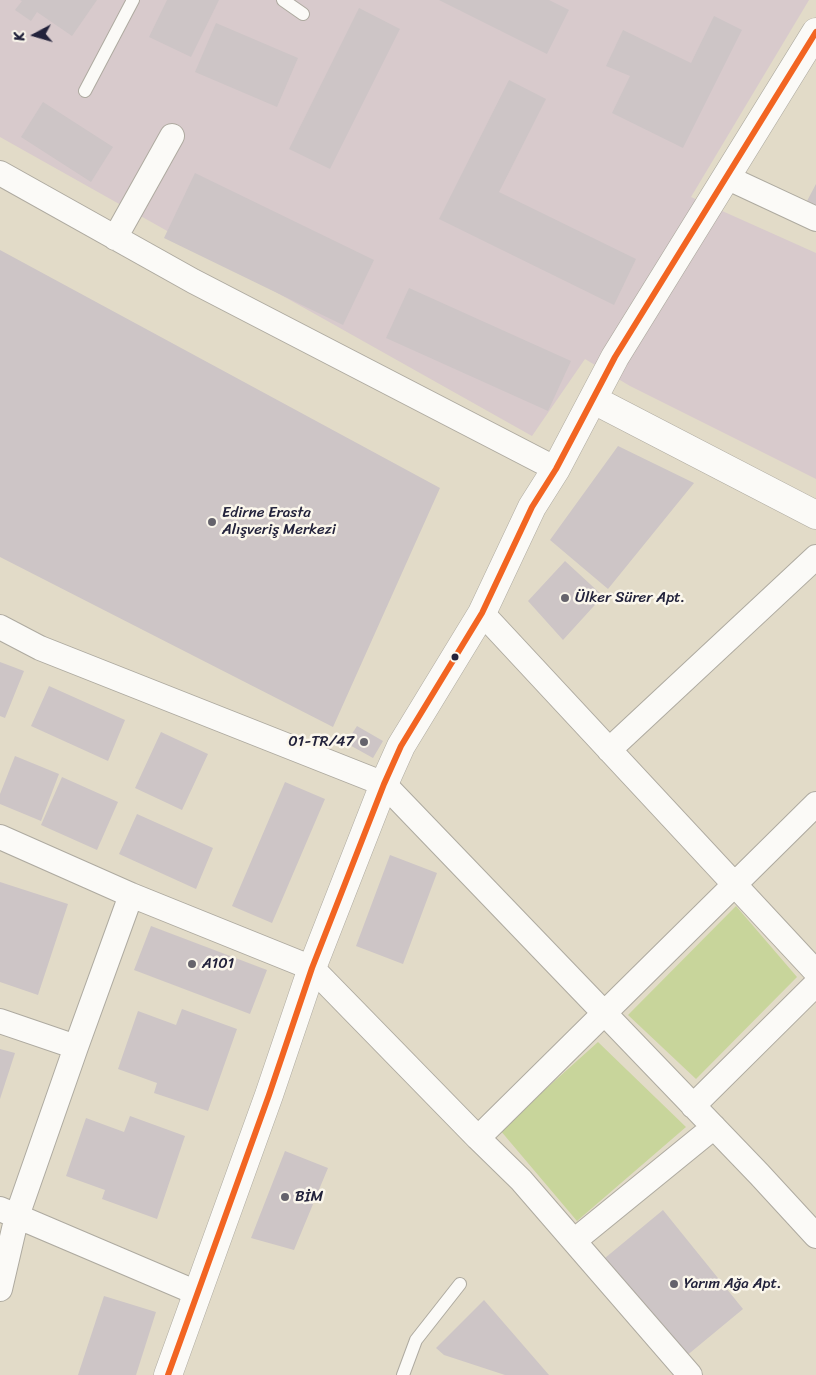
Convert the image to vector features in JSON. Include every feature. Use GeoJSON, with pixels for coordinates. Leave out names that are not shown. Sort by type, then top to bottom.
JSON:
{"type":"FeatureCollection","features":[{"type":"Feature","properties":{"kind":"street"},"geometry":{"type":"LineString","coordinates":[[168,1375],[312,968],[384,784],[401,746],[482,613],[532,507],[556,469],[615,357],[816,32]]}},
{"type":"Feature","properties":{"kind":"street"},"geometry":{"type":"LineString","coordinates":[[115,238],[172,136]]}},
{"type":"Feature","properties":{"kind":"street"},"geometry":{"type":"LineString","coordinates":[[0,173],[192,281],[556,469]]}},
{"type":"Feature","properties":{"kind":"street"},"geometry":{"type":"LineString","coordinates":[[726,177],[816,219]]}},
{"type":"Feature","properties":{"kind":"street"},"geometry":{"type":"LineString","coordinates":[[594,400],[816,515]]}},
{"type":"Feature","properties":{"kind":"street"},"geometry":{"type":"LineString","coordinates":[[609,750],[816,556]]}},
{"type":"Feature","properties":{"kind":"street"},"geometry":{"type":"LineString","coordinates":[[482,613],[816,972]]}},
{"type":"Feature","properties":{"kind":"street"},"geometry":{"type":"LineString","coordinates":[[0,627],[40,648],[384,784],[714,1127],[816,1236]]}},
{"type":"Feature","properties":{"kind":"street"},"geometry":{"type":"LineString","coordinates":[[478,1138],[816,804]]}},
{"type":"Feature","properties":{"kind":"street"},"geometry":{"type":"LineString","coordinates":[[0,837],[131,895],[312,968],[521,1180],[690,1375]]}},
{"type":"Feature","properties":{"kind":"street"},"geometry":{"type":"LineString","coordinates":[[0,1289],[9,1213],[76,1047],[131,895]]}},
{"type":"Feature","properties":{"kind":"street"},"geometry":{"type":"LineString","coordinates":[[693,1106],[816,984]]}},
{"type":"Feature","properties":{"kind":"street"},"geometry":{"type":"LineString","coordinates":[[0,1021],[76,1047]]}},
{"type":"Feature","properties":{"kind":"street"},"geometry":{"type":"LineString","coordinates":[[574,1241],[714,1127]]}},
{"type":"Feature","properties":{"kind":"street"},"geometry":{"type":"LineString","coordinates":[[9,1213],[197,1293]]}},
{"type":"Feature","properties":{"kind":"lane"},"geometry":{"type":"LineString","coordinates":[[86,91],[133,0]]}},
{"type":"Feature","properties":{"kind":"lane"},"geometry":{"type":"LineString","coordinates":[[283,0],[303,14]]}},
{"type":"Feature","properties":{"kind":"lane"},"geometry":{"type":"LineString","coordinates":[[403,1375],[416,1340],[460,1284]]}},
{"type":"Feature","properties":{"kind":"shaded area"},"geometry":{"type":"Polygon","coordinates":[[[0,0],[809,0],[691,197],[816,253],[816,479],[630,386],[585,359],[532,436],[0,137],[0,0]]]}},
{"type":"Feature","properties":{"kind":"green space"},"geometry":{"type":"Polygon","coordinates":[[[736,906],[797,977],[696,1079],[628,1015],[736,906]]]}},
{"type":"Feature","properties":{"kind":"green space"},"geometry":{"type":"Polygon","coordinates":[[[598,1042],[686,1127],[577,1221],[500,1130],[598,1042]]]}},
{"type":"Feature","properties":{"kind":"building"},"geometry":{"type":"Polygon","coordinates":[[[20,0],[97,0],[72,36],[37,12],[31,21],[15,10],[22,1],[20,0]]]}},
{"type":"Feature","properties":{"kind":"building"},"geometry":{"type":"Polygon","coordinates":[[[167,0],[219,0],[191,57],[149,37],[167,0]]]}},
{"type":"Feature","properties":{"kind":"building"},"geometry":{"type":"Polygon","coordinates":[[[439,0],[549,0],[569,10],[547,54],[439,0]]]}},
{"type":"Feature","properties":{"kind":"building"},"geometry":{"type":"Polygon","coordinates":[[[359,8],[400,29],[330,169],[289,149],[359,8]]]}},
{"type":"Feature","properties":{"kind":"building"},"geometry":{"type":"Polygon","coordinates":[[[714,16],[742,30],[683,148],[612,113],[630,76],[606,66],[623,30],[691,63],[714,16]]]}},
{"type":"Feature","properties":{"kind":"building"},"geometry":{"type":"Polygon","coordinates":[[[216,23],[298,58],[277,107],[195,72],[216,23]]]}},
{"type":"Feature","properties":{"kind":"building"},"geometry":{"type":"Polygon","coordinates":[[[509,80],[546,99],[499,192],[636,259],[614,305],[439,219],[509,80]]]}},
{"type":"Feature","properties":{"kind":"building"},"geometry":{"type":"Polygon","coordinates":[[[43,102],[113,147],[91,182],[21,137],[43,102]]]}},
{"type":"Feature","properties":{"kind":"building"},"geometry":{"type":"Polygon","coordinates":[[[195,173],[374,260],[343,325],[164,238],[195,173]]]}},
{"type":"Feature","properties":{"kind":"building"},"geometry":{"type":"Polygon","coordinates":[[[816,184],[816,206],[807,201],[816,184]]]}},
{"type":"Feature","properties":{"kind":"building","name":"Edirne Erasta Alışveriş Merkezi"},"geometry":{"type":"Polygon","coordinates":[[[0,250],[440,488],[333,727],[0,557],[0,250]]]}},
{"type":"Feature","properties":{"kind":"building"},"geometry":{"type":"Polygon","coordinates":[[[409,288],[571,361],[548,411],[386,338],[409,288]]]}},
{"type":"Feature","properties":{"kind":"building"},"geometry":{"type":"Polygon","coordinates":[[[618,446],[694,483],[608,589],[550,540],[618,446]]]}},
{"type":"Feature","properties":{"kind":"building","name":"Ülker Sürer Apt."},"geometry":{"type":"Polygon","coordinates":[[[565,561],[603,596],[563,640],[528,601],[565,561]]]}},
{"type":"Feature","properties":{"kind":"building"},"geometry":{"type":"Polygon","coordinates":[[[0,662],[24,671],[5,718],[0,716],[0,662]]]}},
{"type":"Feature","properties":{"kind":"building"},"geometry":{"type":"Polygon","coordinates":[[[49,686],[125,720],[108,761],[31,726],[49,686]]]}},
{"type":"Feature","properties":{"kind":"building","name":"01-TR/47"},"geometry":{"type":"Polygon","coordinates":[[[357,726],[383,741],[373,758],[346,743],[357,726]]]}},
{"type":"Feature","properties":{"kind":"building"},"geometry":{"type":"Polygon","coordinates":[[[161,732],[208,754],[182,810],[135,788],[161,732]]]}},
{"type":"Feature","properties":{"kind":"building"},"geometry":{"type":"Polygon","coordinates":[[[15,756],[59,774],[41,821],[0,804],[0,794],[15,756]]]}},
{"type":"Feature","properties":{"kind":"building"},"geometry":{"type":"Polygon","coordinates":[[[62,777],[118,802],[97,850],[41,825],[62,777]]]}},
{"type":"Feature","properties":{"kind":"building"},"geometry":{"type":"Polygon","coordinates":[[[285,782],[325,799],[272,923],[232,906],[285,782]]]}},
{"type":"Feature","properties":{"kind":"building"},"geometry":{"type":"Polygon","coordinates":[[[137,814],[213,848],[196,889],[119,854],[137,814]]]}},
{"type":"Feature","properties":{"kind":"building"},"geometry":{"type":"Polygon","coordinates":[[[390,855],[437,873],[403,964],[356,946],[390,855]]]}},
{"type":"Feature","properties":{"kind":"building"},"geometry":{"type":"Polygon","coordinates":[[[0,882],[68,904],[38,995],[0,982],[0,882]]]}},
{"type":"Feature","properties":{"kind":"building"},"geometry":{"type":"Polygon","coordinates":[[[151,926],[267,970],[250,1014],[134,970],[151,926]]]}},
{"type":"Feature","properties":{"kind":"building"},"geometry":{"type":"Polygon","coordinates":[[[182,1009],[237,1029],[208,1111],[154,1093],[157,1083],[118,1069],[138,1011],[176,1025],[182,1009]]]}},
{"type":"Feature","properties":{"kind":"building"},"geometry":{"type":"Polygon","coordinates":[[[0,1049],[15,1053],[0,1099],[0,1049]]]}},
{"type":"Feature","properties":{"kind":"building"},"geometry":{"type":"Polygon","coordinates":[[[130,1116],[185,1136],[157,1219],[102,1199],[105,1190],[66,1176],[86,1118],[124,1132],[130,1116]]]}},
{"type":"Feature","properties":{"kind":"building"},"geometry":{"type":"Polygon","coordinates":[[[285,1151],[328,1168],[294,1250],[251,1238],[285,1151]]]}},
{"type":"Feature","properties":{"kind":"building","name":"Yarım Ağa Apt."},"geometry":{"type":"Polygon","coordinates":[[[663,1210],[743,1309],[685,1357],[605,1258],[663,1210]]]}},
{"type":"Feature","properties":{"kind":"building"},"geometry":{"type":"Polygon","coordinates":[[[104,1296],[156,1312],[136,1375],[78,1375],[104,1296]]]}},
{"type":"Feature","properties":{"kind":"building"},"geometry":{"type":"Polygon","coordinates":[[[484,1300],[549,1375],[505,1375],[444,1355],[436,1348],[484,1300]]]}},
{"type":"Feature","properties":{"kind":"transit line"},"geometry":{"type":"LineString","coordinates":[[168,1375],[269,1095],[312,968],[384,784],[401,746],[482,613],[532,507],[556,469],[615,357],[816,32]]}},
{"type":"Feature","properties":{"kind":"place","name":"Edirne Erasta Alışveriş Merkezi"},"geometry":{"type":"Point","coordinates":[212,522]}},
{"type":"Feature","properties":{"kind":"place","name":"Ülker Sürer Apt."},"geometry":{"type":"Point","coordinates":[565,598]}},
{"type":"Feature","properties":{"kind":"place","name":"01-TR/47"},"geometry":{"type":"Point","coordinates":[364,742]}},
{"type":"Feature","properties":{"kind":"place","name":"A101"},"geometry":{"type":"Point","coordinates":[192,964]}},
{"type":"Feature","properties":{"kind":"place","name":"BİM"},"geometry":{"type":"Point","coordinates":[285,1197]}},
{"type":"Feature","properties":{"kind":"place","name":"Yarım Ağa Apt."},"geometry":{"type":"Point","coordinates":[674,1284]}}]}
